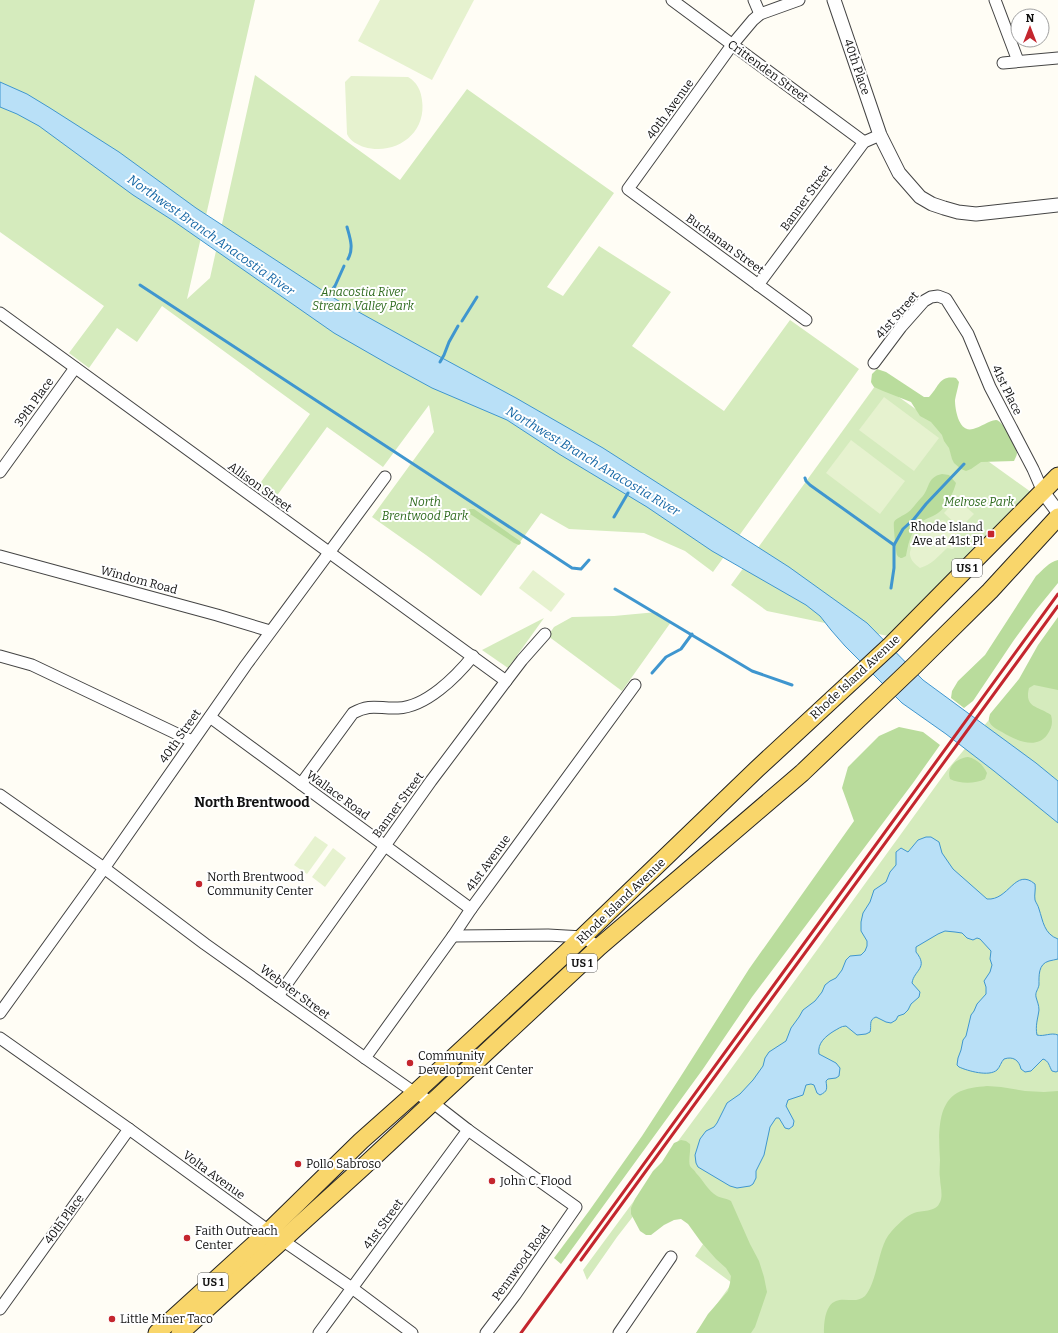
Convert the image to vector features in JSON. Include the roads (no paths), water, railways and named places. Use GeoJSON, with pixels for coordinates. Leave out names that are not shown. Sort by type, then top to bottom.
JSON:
{"type":"FeatureCollection","features":[{"type":"Feature","properties":{"kind":"main road","name":"Rhode Island Avenue"},"geometry":{"type":"LineString","coordinates":[[180,1333],[275,1235],[361,1141],[583,937],[757,769],[891,645],[1058,476]]}},
{"type":"Feature","properties":{"kind":"main road","name":"Rhode Island Avenue"},"geometry":{"type":"LineString","coordinates":[[157,1333],[275,1235],[362,1168],[599,947],[802,773],[913,667],[990,590],[1058,517]]}},
{"type":"Feature","properties":{"kind":"street","name":"Crittenden Street"},"geometry":{"type":"LineString","coordinates":[[672,0],[864,142]]}},
{"type":"Feature","properties":{"kind":"street"},"geometry":{"type":"LineString","coordinates":[[754,0],[760,14],[799,0]]}},
{"type":"Feature","properties":{"kind":"street","name":"40th Place"},"geometry":{"type":"LineString","coordinates":[[834,0],[880,135]]}},
{"type":"Feature","properties":{"kind":"street"},"geometry":{"type":"LineString","coordinates":[[995,0],[1018,61]]}},
{"type":"Feature","properties":{"kind":"street","name":"40th Avenue"},"geometry":{"type":"LineString","coordinates":[[628,189],[732,45],[760,14]]}},
{"type":"Feature","properties":{"kind":"street"},"geometry":{"type":"LineString","coordinates":[[1002,63],[1058,58]]}},
{"type":"Feature","properties":{"kind":"street"},"geometry":{"type":"LineString","coordinates":[[880,135],[899,174],[920,196],[932,204],[958,212],[976,214],[1058,205]]}},
{"type":"Feature","properties":{"kind":"street","name":"Banner Street"},"geometry":{"type":"LineString","coordinates":[[758,285],[864,142],[880,135]]}},
{"type":"Feature","properties":{"kind":"street","name":"Buchanan Street"},"geometry":{"type":"LineString","coordinates":[[628,189],[806,320]]}},
{"type":"Feature","properties":{"kind":"street","name":"41st Street"},"geometry":{"type":"LineString","coordinates":[[874,363],[900,328],[924,301],[931,297],[938,296],[946,300]]}},
{"type":"Feature","properties":{"kind":"street","name":"41st Place"},"geometry":{"type":"LineString","coordinates":[[946,300],[968,334],[990,388],[1043,492]]}},
{"type":"Feature","properties":{"kind":"street","name":"Allison Street"},"geometry":{"type":"LineString","coordinates":[[0,313],[506,680]]}},
{"type":"Feature","properties":{"kind":"street","name":"39th Place"},"geometry":{"type":"LineString","coordinates":[[0,472],[75,368]]}},
{"type":"Feature","properties":{"kind":"street","name":"40th Street"},"geometry":{"type":"LineString","coordinates":[[0,1013],[270,632],[385,477]]}},
{"type":"Feature","properties":{"kind":"street"},"geometry":{"type":"LineString","coordinates":[[1043,492],[1058,512]]}},
{"type":"Feature","properties":{"kind":"street","name":"Windom Road"},"geometry":{"type":"LineString","coordinates":[[0,556],[217,615],[270,632]]}},
{"type":"Feature","properties":{"kind":"street","name":"Banner Street"},"geometry":{"type":"LineString","coordinates":[[278,996],[384,846],[506,680],[545,634]]}},
{"type":"Feature","properties":{"kind":"street"},"geometry":{"type":"LineString","coordinates":[[0,656],[32,665],[192,741]]}},
{"type":"Feature","properties":{"kind":"street"},"geometry":{"type":"LineString","coordinates":[[301,784],[353,713],[367,706],[397,708],[416,704],[449,683],[473,656]]}},
{"type":"Feature","properties":{"kind":"street","name":"41st Avenue"},"geometry":{"type":"LineString","coordinates":[[365,1058],[453,936],[470,909],[634,685]]}},
{"type":"Feature","properties":{"kind":"street","name":"Wallace Road"},"geometry":{"type":"LineString","coordinates":[[210,717],[470,909]]}},
{"type":"Feature","properties":{"kind":"street","name":"Webster Street"},"geometry":{"type":"LineString","coordinates":[[0,795],[104,868],[278,996],[415,1093],[432,1102],[468,1130],[576,1207]]}},
{"type":"Feature","properties":{"kind":"street"},"geometry":{"type":"LineString","coordinates":[[453,936],[548,935],[583,937],[599,947]]}},
{"type":"Feature","properties":{"kind":"street","name":"Volta Avenue"},"geometry":{"type":"LineString","coordinates":[[0,1038],[275,1235],[352,1288],[412,1333]]}},
{"type":"Feature","properties":{"kind":"street","name":"40th Place"},"geometry":{"type":"LineString","coordinates":[[0,1309],[129,1129]]}},
{"type":"Feature","properties":{"kind":"street","name":"41st Street"},"geometry":{"type":"LineString","coordinates":[[319,1333],[468,1130]]}},
{"type":"Feature","properties":{"kind":"street","name":"Pennwood Road"},"geometry":{"type":"LineString","coordinates":[[486,1333],[520,1289],[576,1207]]}},
{"type":"Feature","properties":{"kind":"street"},"geometry":{"type":"LineString","coordinates":[[619,1333],[671,1257]]}},
{"type":"Feature","properties":{"kind":"water","name":"Northwest Branch Anacostia River"},"geometry":{"type":"Polygon","coordinates":[[[0,82],[27,94],[119,152],[196,208],[337,300],[516,398],[603,448],[789,567],[867,623],[923,680],[1036,763],[1058,781],[1058,823],[946,734],[902,703],[845,646],[820,616],[806,605],[712,551],[647,507],[559,454],[507,420],[432,388],[334,333],[172,220],[133,195],[39,126],[0,107],[0,82]]]}},
{"type":"Feature","properties":{"kind":"water"},"geometry":{"type":"Polygon","coordinates":[[[931,837],[939,842],[942,853],[953,869],[987,899],[995,898],[1001,895],[1022,879],[1028,880],[1035,884],[1035,900],[1045,927],[1053,937],[1058,939],[1058,959],[1045,963],[1040,971],[1039,985],[1036,992],[1039,1010],[1036,1032],[1037,1035],[1058,1035],[1058,1071],[1052,1071],[1048,1062],[1043,1059],[1031,1071],[1025,1072],[1013,1058],[1004,1059],[997,1070],[989,1073],[973,1072],[957,1065],[971,1015],[977,1004],[986,994],[984,981],[990,972],[992,965],[990,959],[991,951],[980,939],[977,938],[973,940],[967,938],[962,933],[945,931],[916,947],[916,952],[920,957],[921,965],[912,983],[920,992],[919,997],[911,1004],[904,1014],[898,1016],[896,1020],[891,1023],[876,1017],[874,1018],[871,1021],[870,1032],[866,1034],[857,1035],[844,1026],[831,1033],[823,1040],[819,1046],[819,1054],[836,1063],[840,1068],[839,1076],[826,1081],[826,1090],[820,1095],[817,1093],[814,1085],[811,1084],[806,1085],[803,1095],[788,1100],[786,1106],[794,1121],[793,1126],[789,1129],[785,1128],[779,1118],[776,1118],[770,1127],[764,1155],[756,1171],[756,1178],[753,1184],[750,1186],[737,1188],[730,1186],[698,1167],[695,1155],[700,1139],[706,1131],[714,1127],[717,1123],[727,1103],[740,1094],[753,1080],[763,1066],[765,1058],[769,1052],[786,1041],[791,1028],[803,1010],[815,1001],[825,985],[836,978],[842,970],[846,960],[850,956],[861,955],[865,951],[867,941],[861,931],[863,913],[870,902],[874,890],[886,882],[890,872],[896,865],[896,852],[901,848],[908,852],[918,840],[931,837]]]}},
{"type":"Feature","properties":{"kind":"waterway"},"geometry":{"type":"LineString","coordinates":[[347,227],[351,247],[348,259]]}},
{"type":"Feature","properties":{"kind":"waterway"},"geometry":{"type":"LineString","coordinates":[[327,297],[335,286],[344,266]]}},
{"type":"Feature","properties":{"kind":"waterway"},"geometry":{"type":"LineString","coordinates":[[140,285],[572,568],[581,569],[589,560]]}},
{"type":"Feature","properties":{"kind":"waterway"},"geometry":{"type":"LineString","coordinates":[[462,321],[477,297]]}},
{"type":"Feature","properties":{"kind":"waterway"},"geometry":{"type":"LineString","coordinates":[[440,362],[458,326]]}},
{"type":"Feature","properties":{"kind":"waterway"},"geometry":{"type":"LineString","coordinates":[[894,545],[903,529],[964,464]]}},
{"type":"Feature","properties":{"kind":"waterway"},"geometry":{"type":"LineString","coordinates":[[805,478],[810,485],[894,545],[894,568],[891,588]]}},
{"type":"Feature","properties":{"kind":"waterway","name":"Northwest Branch Anacostia River"},"geometry":{"type":"LineString","coordinates":[[614,517],[628,493]]}},
{"type":"Feature","properties":{"kind":"waterway"},"geometry":{"type":"LineString","coordinates":[[615,589],[752,671],[792,685]]}},
{"type":"Feature","properties":{"kind":"waterway"},"geometry":{"type":"LineString","coordinates":[[652,673],[666,657],[681,649],[692,634]]}},
{"type":"Feature","properties":{"kind":"railway"},"geometry":{"type":"LineString","coordinates":[[521,1333],[1058,594]]}},
{"type":"Feature","properties":{"kind":"railway"},"geometry":{"type":"LineString","coordinates":[[581,1260],[1058,606]]}},
{"type":"Feature","properties":{"kind":"place","name":"Rhode Island Ave at 41st Pl"},"geometry":{"type":"Point","coordinates":[991,534]}},
{"type":"Feature","properties":{"kind":"place","name":"North Brentwood Community Center"},"geometry":{"type":"Point","coordinates":[199,884]}},
{"type":"Feature","properties":{"kind":"place","name":"Community Development Center"},"geometry":{"type":"Point","coordinates":[410,1063]}},
{"type":"Feature","properties":{"kind":"place","name":"Pollo Sabroso"},"geometry":{"type":"Point","coordinates":[298,1164]}},
{"type":"Feature","properties":{"kind":"place","name":"John C. Flood"},"geometry":{"type":"Point","coordinates":[492,1181]}},
{"type":"Feature","properties":{"kind":"place","name":"Faith Outreach Center"},"geometry":{"type":"Point","coordinates":[187,1238]}},
{"type":"Feature","properties":{"kind":"place","name":"Little Miner Taco"},"geometry":{"type":"Point","coordinates":[112,1319]}},
{"type":"Feature","properties":{"kind":"district","name":"North Brentwood"},"geometry":{"type":"Point","coordinates":[252,802]}},
{"type":"Feature","properties":{"kind":"park label","name":"Anacostia River Stream Valley Park"},"geometry":{"type":"Point","coordinates":[363,299]}},
{"type":"Feature","properties":{"kind":"park label","name":"Melrose Park"},"geometry":{"type":"Point","coordinates":[979,502]}},
{"type":"Feature","properties":{"kind":"park label","name":"North Brentwood Park"},"geometry":{"type":"Point","coordinates":[425,509]}}]}
